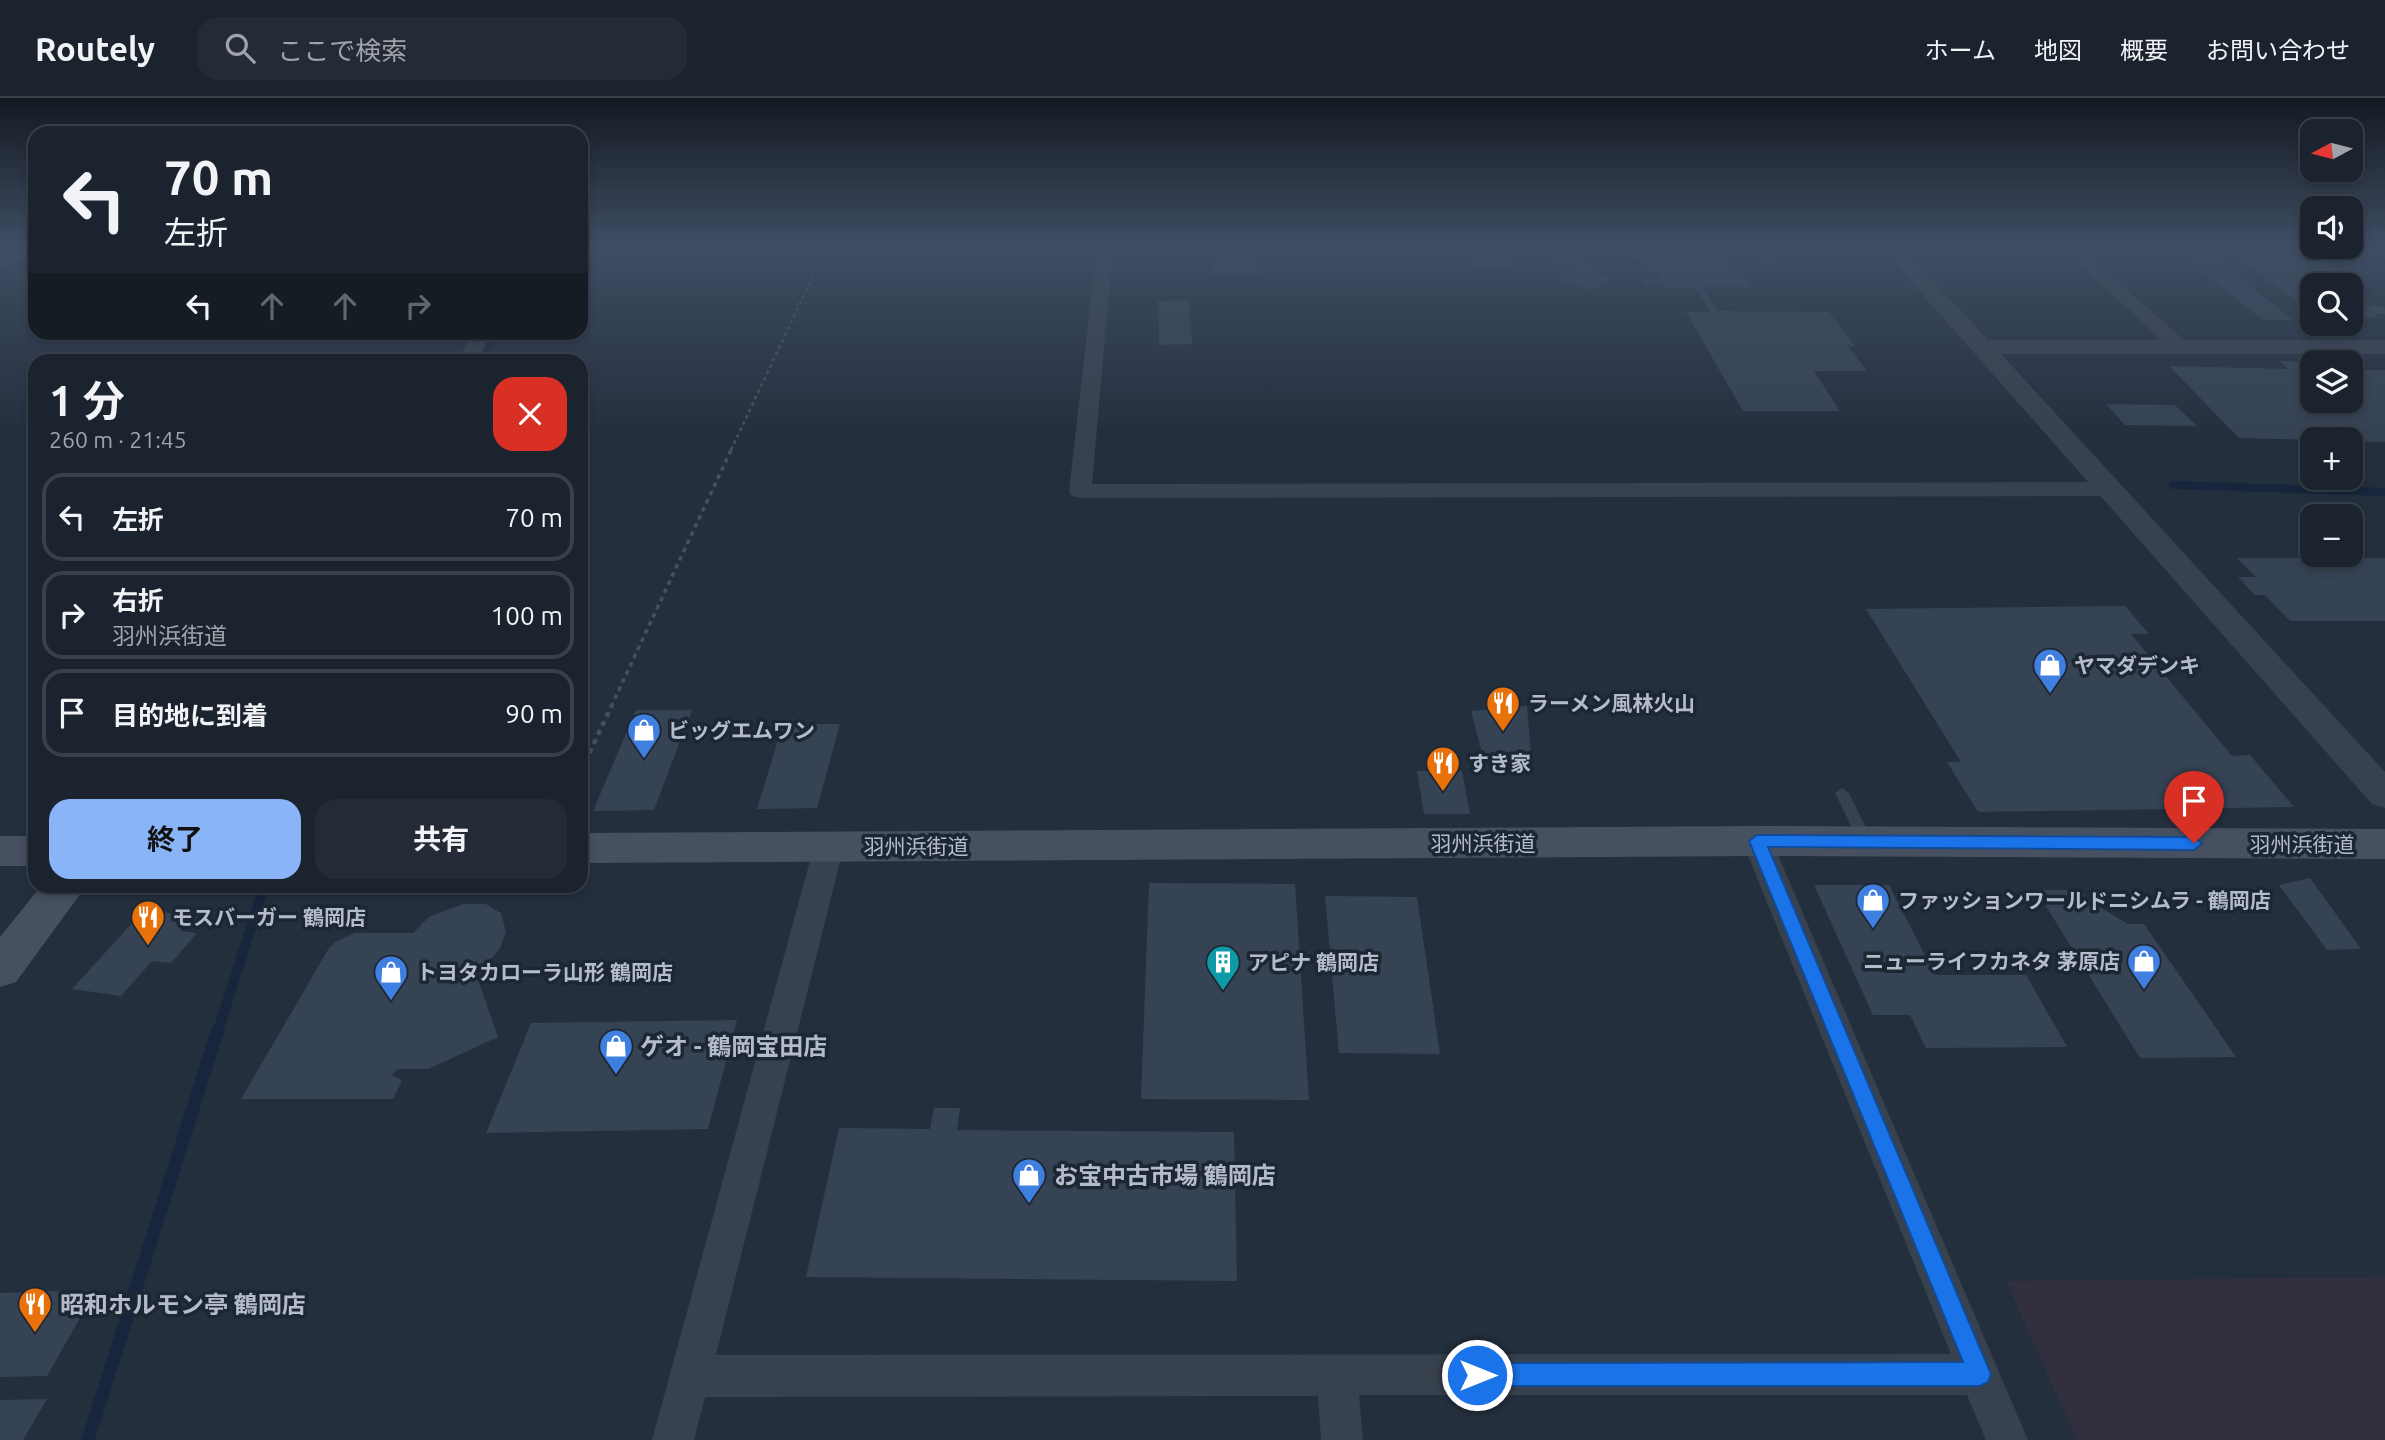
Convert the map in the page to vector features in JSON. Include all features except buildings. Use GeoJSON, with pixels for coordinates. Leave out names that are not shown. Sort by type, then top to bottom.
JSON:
{"type":"FeatureCollection","features":[{"type":"Feature","properties":{"kind":"main road","name":"羽州浜街道"},"geometry":{"type":"LineString","coordinates":[[588,848],[1757,841],[2385,844]]}},
{"type":"Feature","properties":{"kind":"main road"},"geometry":{"type":"LineString","coordinates":[[0,851],[28,851]]}},
{"type":"Feature","properties":{"kind":"main road"},"geometry":{"type":"LineString","coordinates":[[0,969],[60,893]]}},
{"type":"Feature","properties":{"kind":"street"},"geometry":{"type":"LineString","coordinates":[[1099,309],[1080,491],[2109,489]]}},
{"type":"Feature","properties":{"kind":"street"},"geometry":{"type":"LineString","coordinates":[[1947,309],[2385,795]]}},
{"type":"Feature","properties":{"kind":"street"},"geometry":{"type":"LineString","coordinates":[[2138,309],[2180,347]]}},
{"type":"Feature","properties":{"kind":"street"},"geometry":{"type":"LineString","coordinates":[[1982,347],[2385,347]]}},
{"type":"Feature","properties":{"kind":"street"},"geometry":{"type":"LineString","coordinates":[[1757,841],[2007,1440]]}},
{"type":"Feature","properties":{"kind":"street"},"geometry":{"type":"LineString","coordinates":[[673,1440],[829,846]]}},
{"type":"Feature","properties":{"kind":"street"},"geometry":{"type":"LineString","coordinates":[[690,1376],[1980,1374]]}},
{"type":"Feature","properties":{"kind":"street"},"geometry":{"type":"LineString","coordinates":[[1337,1375],[1342,1440]]}},
{"type":"Feature","properties":{"kind":"lane"},"geometry":{"type":"LineString","coordinates":[[1842,793],[1866,842]]}},
{"type":"Feature","properties":{"kind":"path"},"geometry":{"type":"LineString","coordinates":[[588,756],[798,309]]}},
{"type":"Feature","properties":{"kind":"shaded area"},"geometry":{"type":"Polygon","coordinates":[[[2385,1277],[2385,1440],[2077,1440],[2006,1281],[2385,1277]]]}},
{"type":"Feature","properties":{"kind":"waterway"},"geometry":{"type":"LineString","coordinates":[[486,354],[492,340]]}},
{"type":"Feature","properties":{"kind":"waterway"},"geometry":{"type":"LineString","coordinates":[[2173,485],[2385,492]]}},
{"type":"Feature","properties":{"kind":"waterway"},"geometry":{"type":"LineString","coordinates":[[218,1031],[262,893]]}},
{"type":"Feature","properties":{"kind":"waterway"},"geometry":{"type":"LineString","coordinates":[[88,1440],[218,1029]]}},
{"type":"Feature","properties":{"kind":"place","name":"ヤマダデンキ"},"geometry":{"type":"Point","coordinates":[2050,695]}},
{"type":"Feature","properties":{"kind":"place","name":"ラーメン風林火山"},"geometry":{"type":"Point","coordinates":[1503,733]}},
{"type":"Feature","properties":{"kind":"place","name":"ビッグエムワン"},"geometry":{"type":"Point","coordinates":[644,760]}},
{"type":"Feature","properties":{"kind":"place","name":"すき家"},"geometry":{"type":"Point","coordinates":[1443,793]}},
{"type":"Feature","properties":{"kind":"place","name":"ファッションワールドニシムラ - 鶴岡店"},"geometry":{"type":"Point","coordinates":[1873,930]}},
{"type":"Feature","properties":{"kind":"place","name":"モスバーガー 鶴岡店"},"geometry":{"type":"Point","coordinates":[148,947]}},
{"type":"Feature","properties":{"kind":"place","name":"ニューライフカネタ 茅原店"},"geometry":{"type":"Point","coordinates":[2144,991]}},
{"type":"Feature","properties":{"kind":"place","name":"アピナ 鶴岡店"},"geometry":{"type":"Point","coordinates":[1223,992]}},
{"type":"Feature","properties":{"kind":"place","name":"トヨタカローラ山形 鶴岡店"},"geometry":{"type":"Point","coordinates":[391,1002]}},
{"type":"Feature","properties":{"kind":"place","name":"ゲオ - 鶴岡宝田店"},"geometry":{"type":"Point","coordinates":[616,1076]}},
{"type":"Feature","properties":{"kind":"place","name":"お宝中古市場 鶴岡店"},"geometry":{"type":"Point","coordinates":[1029,1205]}},
{"type":"Feature","properties":{"kind":"place","name":"昭和ホルモン亭 鶴岡店"},"geometry":{"type":"Point","coordinates":[35,1334]}},
{"type":"Feature","properties":{"kind":"route"},"geometry":{"type":"LineString","coordinates":[[1477,1375],[1980,1374],[1757,841],[2194,843]]}}]}
